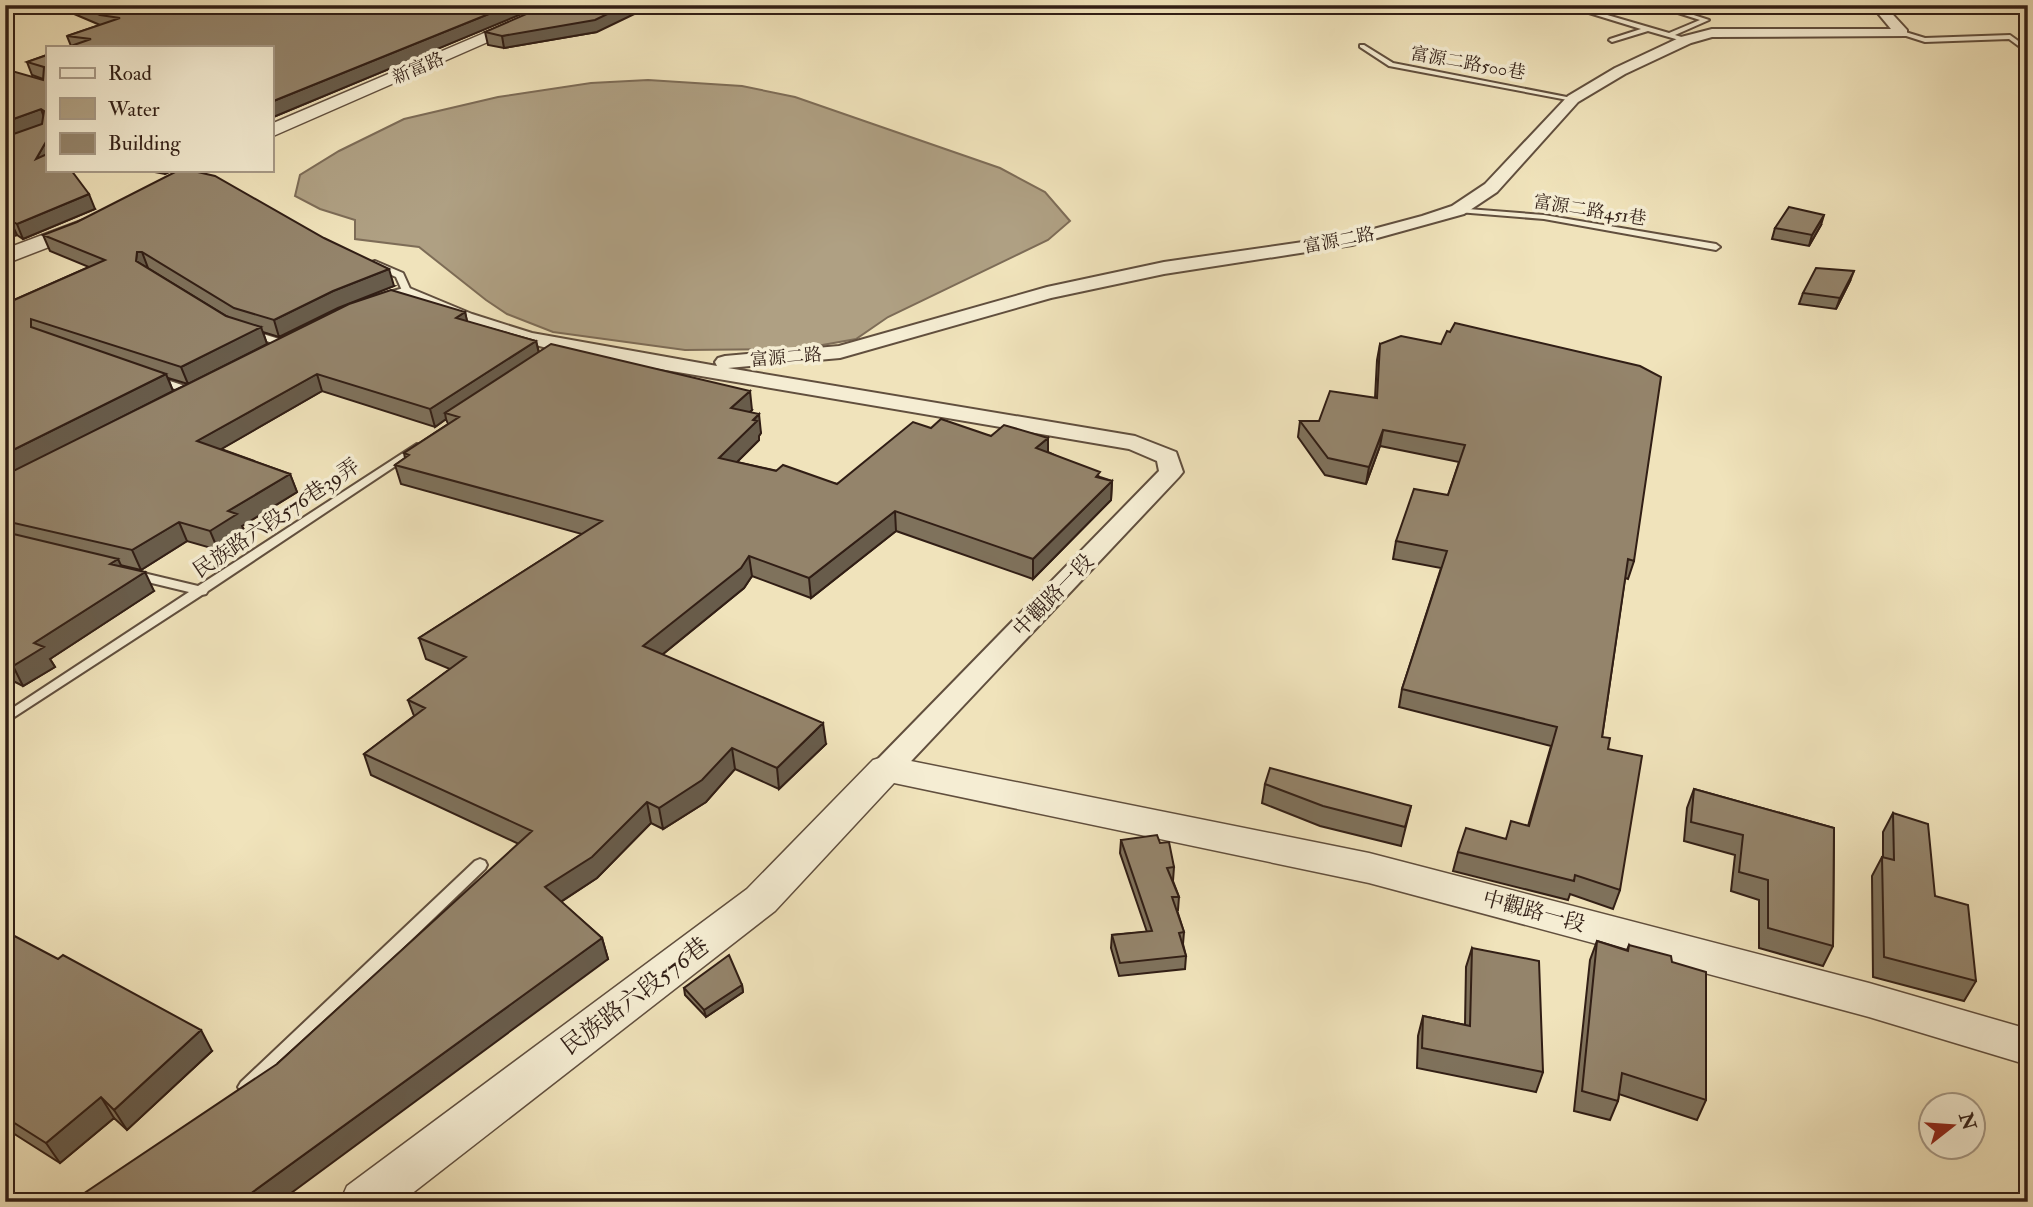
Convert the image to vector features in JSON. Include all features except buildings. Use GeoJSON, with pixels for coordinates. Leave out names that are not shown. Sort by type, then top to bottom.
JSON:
{"type":"FeatureCollection","features":[{"type":"Feature","properties":{"kind":"street","name":"新富路"},"geometry":{"type":"LineString","coordinates":[[273,130],[564,5]]}},
{"type":"Feature","properties":{"kind":"street"},"geometry":{"type":"LineString","coordinates":[[1877,5],[1902,33]]}},
{"type":"Feature","properties":{"kind":"street","name":"富源二路"},"geometry":{"type":"LineString","coordinates":[[688,366],[840,352],[1047,293],[1164,268],[1352,240],[1458,210],[1491,188],[1573,99],[1679,37],[1728,31],[1902,33]]}},
{"type":"Feature","properties":{"kind":"street"},"geometry":{"type":"LineString","coordinates":[[7,255],[74,231],[110,213]]}},
{"type":"Feature","properties":{"kind":"street"},"geometry":{"type":"LineString","coordinates":[[346,314],[407,293]]}},
{"type":"Feature","properties":{"kind":"street","name":"中觀路一段"},"geometry":{"type":"LineString","coordinates":[[407,293],[432,306],[560,351],[688,366],[1135,443],[1168,457],[1171,472],[886,769]]}},
{"type":"Feature","properties":{"kind":"street"},"geometry":{"type":"LineString","coordinates":[[263,356],[310,332]]}},
{"type":"Feature","properties":{"kind":"street"},"geometry":{"type":"LineString","coordinates":[[170,404],[216,380]]}},
{"type":"Feature","properties":{"kind":"street","name":"中觀路一段"},"geometry":{"type":"LineString","coordinates":[[886,769],[1369,868],[1869,1000],[2028,1047]]}},
{"type":"Feature","properties":{"kind":"street","name":"民族路六段576巷"},"geometry":{"type":"LineString","coordinates":[[365,1202],[761,900],[886,769]]}},
{"type":"Feature","properties":{"kind":"lane"},"geometry":{"type":"LineString","coordinates":[[1566,5],[1679,37],[1706,20],[1656,5]]}},
{"type":"Feature","properties":{"kind":"lane"},"geometry":{"type":"LineString","coordinates":[[1612,40],[1647,29]]}},
{"type":"Feature","properties":{"kind":"lane"},"geometry":{"type":"LineString","coordinates":[[1902,33],[1925,40],[2010,37],[2028,51]]}},
{"type":"Feature","properties":{"kind":"lane","name":"富源二路500巷"},"geometry":{"type":"LineString","coordinates":[[1362,46],[1391,65],[1573,99]]}},
{"type":"Feature","properties":{"kind":"lane","name":"富源二路451巷"},"geometry":{"type":"LineString","coordinates":[[1458,210],[1544,217],[1716,247]]}},
{"type":"Feature","properties":{"kind":"lane"},"geometry":{"type":"LineString","coordinates":[[366,260],[400,275],[407,293]]}},
{"type":"Feature","properties":{"kind":"lane"},"geometry":{"type":"LineString","coordinates":[[236,329],[286,344]]}},
{"type":"Feature","properties":{"kind":"lane"},"geometry":{"type":"LineString","coordinates":[[143,375],[193,392]]}},
{"type":"Feature","properties":{"kind":"lane","name":"民族路六段576巷39弄"},"geometry":{"type":"LineString","coordinates":[[5,719],[429,439]]}},
{"type":"Feature","properties":{"kind":"lane"},"geometry":{"type":"LineString","coordinates":[[123,572],[202,591]]}},
{"type":"Feature","properties":{"kind":"lane"},"geometry":{"type":"LineString","coordinates":[[234,1096],[480,865]]}},
{"type":"Feature","properties":{"kind":"water"},"geometry":{"type":"Polygon","coordinates":[[[648,80],[742,86],[795,97],[1000,168],[1045,192],[1070,221],[1048,240],[888,317],[856,339],[800,349],[685,350],[553,332],[507,314],[419,247],[355,239],[355,220],[320,209],[295,196],[300,175],[339,151],[404,119],[498,97],[591,83],[648,80]]]}},
{"type":"Feature","properties":{"kind":"waterway"},"geometry":{"type":"LineString","coordinates":[[5,7],[12,5]]}}]}
